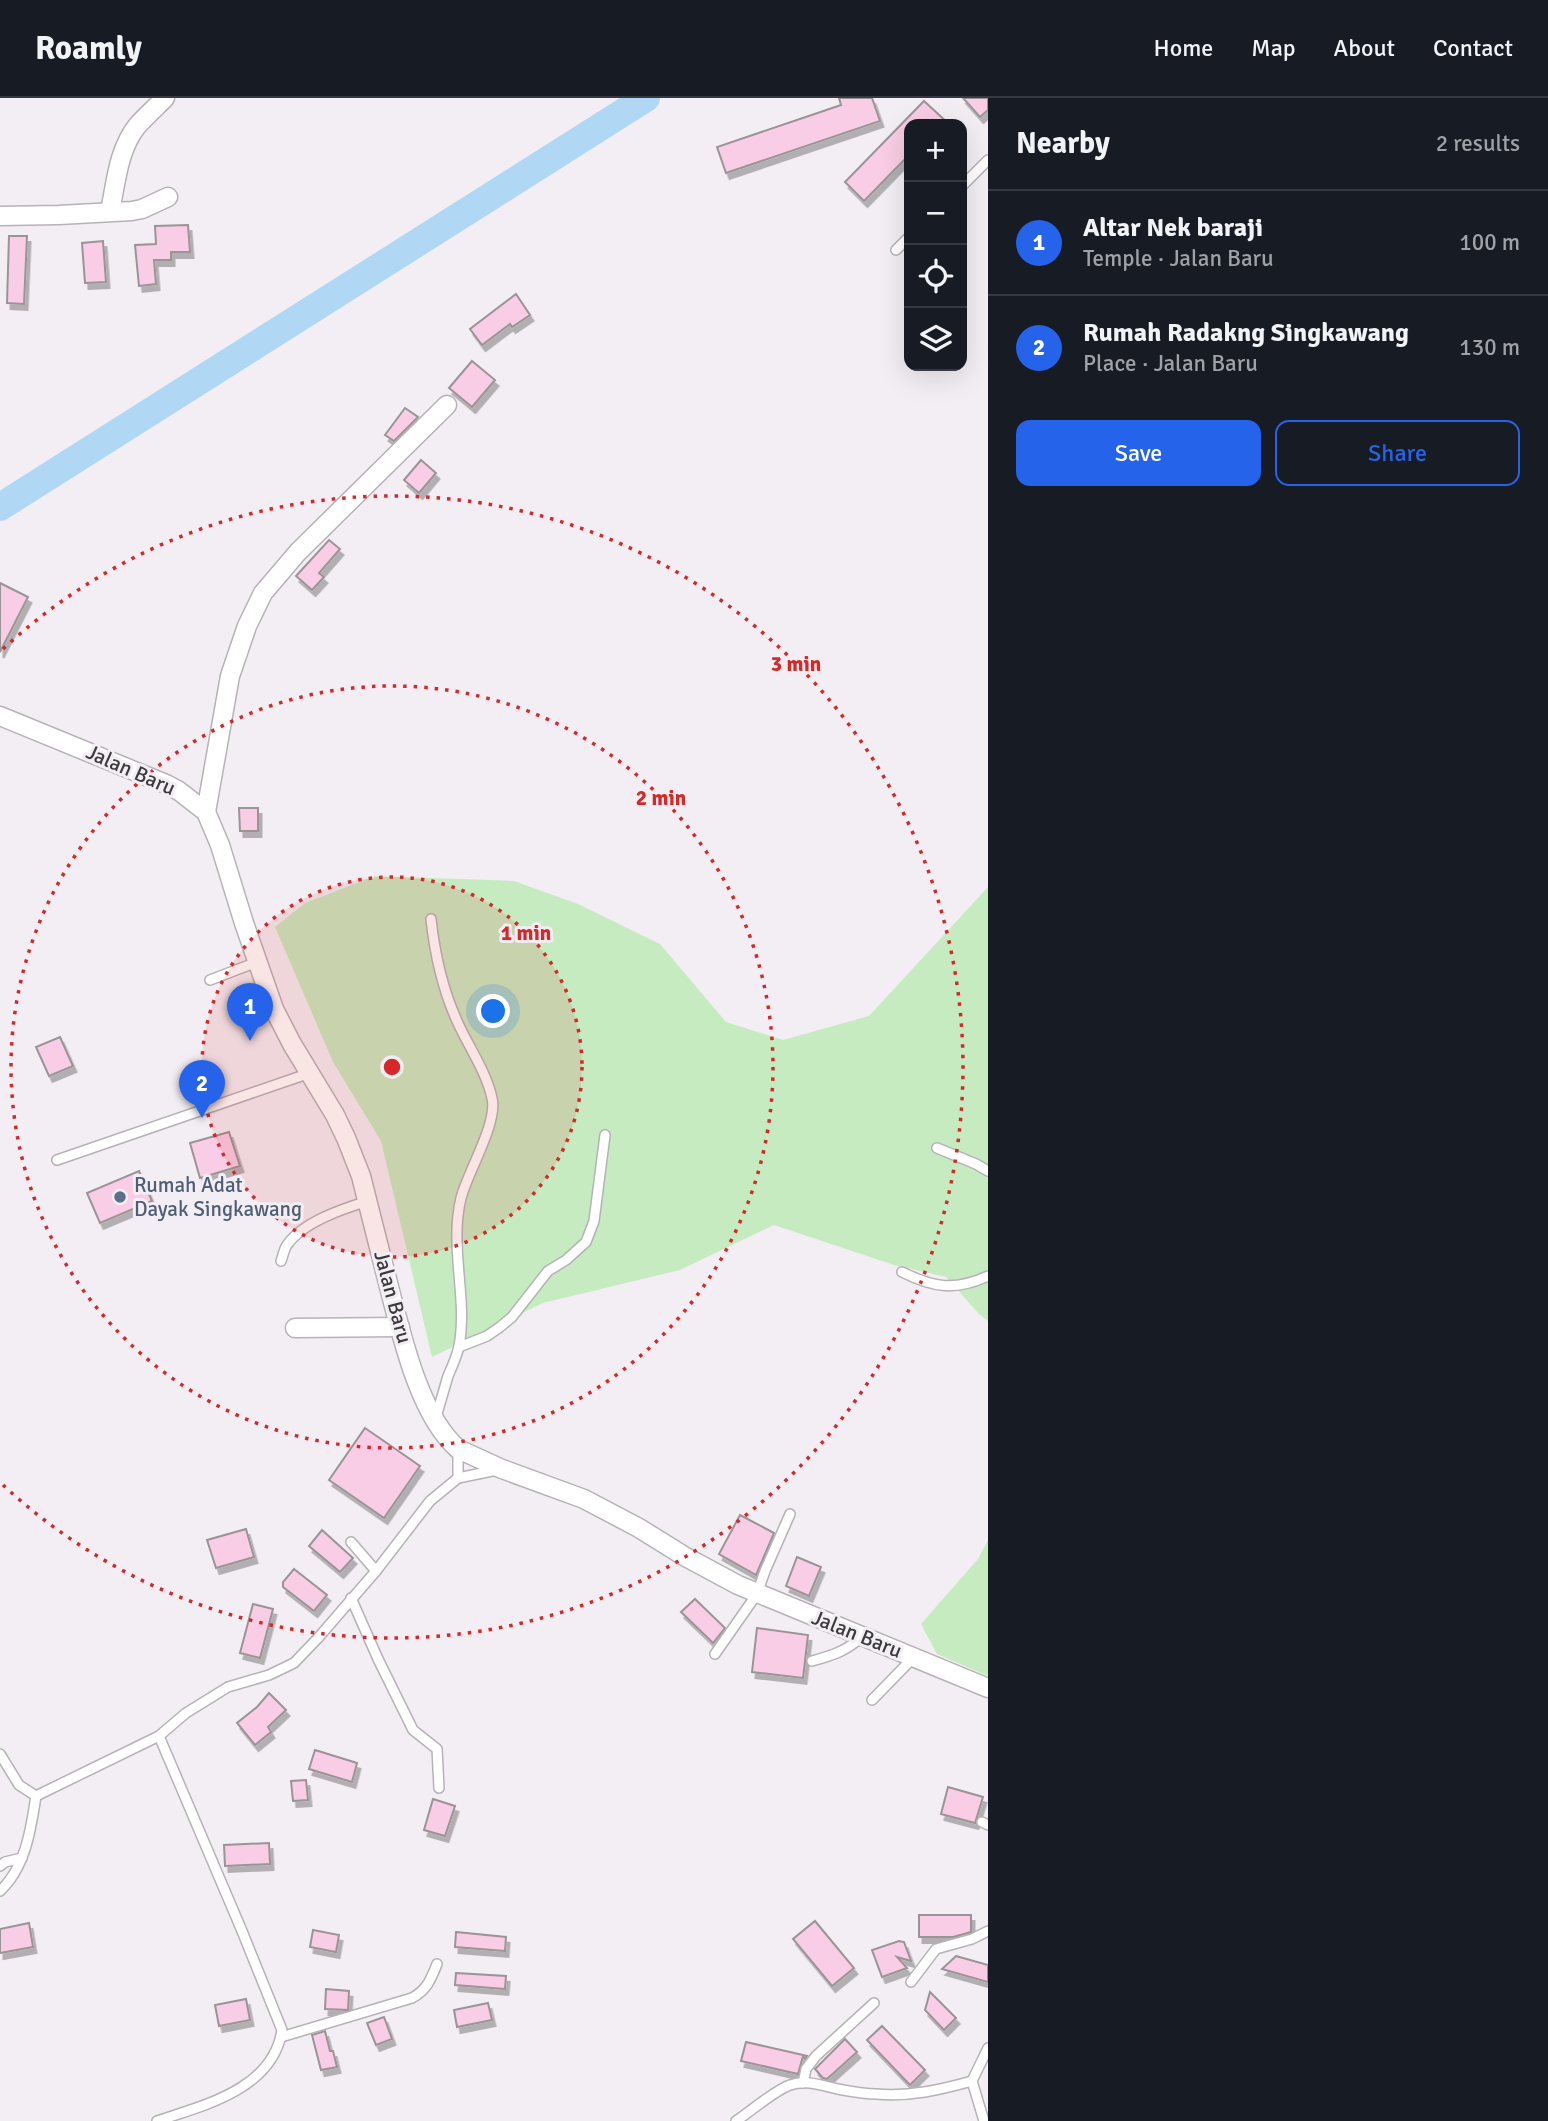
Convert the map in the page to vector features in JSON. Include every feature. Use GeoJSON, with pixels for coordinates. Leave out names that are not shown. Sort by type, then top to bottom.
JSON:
{"type":"FeatureCollection","features":[{"type":"Feature","properties":{"kind":"street"},"geometry":{"type":"LineString","coordinates":[[110,211],[124,148],[136,128],[165,98]]}},
{"type":"Feature","properties":{"kind":"street"},"geometry":{"type":"LineString","coordinates":[[0,216],[142,209],[168,197]]}},
{"type":"Feature","properties":{"kind":"street"},"geometry":{"type":"LineString","coordinates":[[206,812],[230,676],[247,625],[263,593],[298,552],[447,405]]}},
{"type":"Feature","properties":{"kind":"street","name":"Jalan Baru"},"geometry":{"type":"LineString","coordinates":[[0,716],[179,790],[206,812],[220,845],[274,1009],[346,1138],[361,1176],[400,1327],[418,1383],[435,1421],[458,1449],[502,1469],[584,1499],[718,1575],[757,1594],[988,1688]]}},
{"type":"Feature","properties":{"kind":"street"},"geometry":{"type":"LineString","coordinates":[[295,1328],[400,1327]]}},
{"type":"Feature","properties":{"kind":"lane"},"geometry":{"type":"LineString","coordinates":[[966,182],[988,160]]}},
{"type":"Feature","properties":{"kind":"lane"},"geometry":{"type":"LineString","coordinates":[[896,250],[904,242]]}},
{"type":"Feature","properties":{"kind":"lane"},"geometry":{"type":"LineString","coordinates":[[431,919],[436,960],[444,991],[485,1079],[493,1108],[492,1121],[460,1202],[457,1238],[459,1347],[435,1421]]}},
{"type":"Feature","properties":{"kind":"lane"},"geometry":{"type":"LineString","coordinates":[[210,980],[257,962]]}},
{"type":"Feature","properties":{"kind":"lane"},"geometry":{"type":"LineString","coordinates":[[57,1160],[310,1073]]}},
{"type":"Feature","properties":{"kind":"lane"},"geometry":{"type":"LineString","coordinates":[[459,1347],[487,1336],[500,1327],[512,1317],[548,1271],[566,1260],[586,1242],[594,1221],[605,1135]]}},
{"type":"Feature","properties":{"kind":"lane"},"geometry":{"type":"LineString","coordinates":[[937,1148],[988,1171]]}},
{"type":"Feature","properties":{"kind":"lane"},"geometry":{"type":"LineString","coordinates":[[281,1261],[287,1245],[309,1226],[336,1211],[368,1201]]}},
{"type":"Feature","properties":{"kind":"lane"},"geometry":{"type":"LineString","coordinates":[[902,1272],[925,1282],[950,1287],[971,1284],[988,1276]]}},
{"type":"Feature","properties":{"kind":"lane"},"geometry":{"type":"LineString","coordinates":[[458,1449],[458,1478]]}},
{"type":"Feature","properties":{"kind":"lane"},"geometry":{"type":"LineString","coordinates":[[36,1796],[159,1736],[186,1713],[228,1688],[269,1675],[294,1663],[376,1571],[430,1500],[458,1478],[502,1469]]}},
{"type":"Feature","properties":{"kind":"lane"},"geometry":{"type":"LineString","coordinates":[[715,1654],[757,1594],[790,1514]]}},
{"type":"Feature","properties":{"kind":"lane"},"geometry":{"type":"LineString","coordinates":[[351,1542],[376,1571]]}},
{"type":"Feature","properties":{"kind":"lane"},"geometry":{"type":"LineString","coordinates":[[351,1598],[377,1659],[413,1730],[437,1749],[439,1788]]}},
{"type":"Feature","properties":{"kind":"lane"},"geometry":{"type":"LineString","coordinates":[[812,1661],[849,1648],[863,1636]]}},
{"type":"Feature","properties":{"kind":"lane"},"geometry":{"type":"LineString","coordinates":[[872,1700],[914,1657]]}},
{"type":"Feature","properties":{"kind":"lane"},"geometry":{"type":"LineString","coordinates":[[157,2121],[229,2095],[250,2082],[263,2072],[282,2030],[159,1736]]}},
{"type":"Feature","properties":{"kind":"lane"},"geometry":{"type":"LineString","coordinates":[[0,1754],[19,1785],[36,1796]]}},
{"type":"Feature","properties":{"kind":"lane"},"geometry":{"type":"LineString","coordinates":[[0,1891],[22,1858],[31,1832],[36,1796]]}},
{"type":"Feature","properties":{"kind":"lane"},"geometry":{"type":"LineString","coordinates":[[0,1866],[22,1858]]}},
{"type":"Feature","properties":{"kind":"lane"},"geometry":{"type":"LineString","coordinates":[[911,1982],[936,1949],[972,1939],[988,1931]]}},
{"type":"Feature","properties":{"kind":"lane"},"geometry":{"type":"LineString","coordinates":[[281,2037],[412,1998],[428,1985],[437,1964]]}},
{"type":"Feature","properties":{"kind":"lane"},"geometry":{"type":"LineString","coordinates":[[803,2083],[806,2068],[816,2056],[874,2003]]}},
{"type":"Feature","properties":{"kind":"lane"},"geometry":{"type":"LineString","coordinates":[[984,2121],[972,2081],[988,2048]]}},
{"type":"Feature","properties":{"kind":"lane"},"geometry":{"type":"LineString","coordinates":[[736,2121],[788,2086],[803,2083],[901,2095],[972,2081]]}},
{"type":"Feature","properties":{"kind":"green space"},"geometry":{"type":"Polygon","coordinates":[[[375,876],[514,881],[578,904],[660,944],[726,1022],[783,1040],[869,1016],[988,887],[988,1321],[946,1277],[894,1265],[774,1225],[680,1270],[543,1303],[432,1357],[381,1141],[333,1062],[275,927],[305,903],[375,876]]]}},
{"type":"Feature","properties":{"kind":"green space"},"geometry":{"type":"Polygon","coordinates":[[[988,1540],[988,1676],[937,1654],[921,1624],[978,1559],[988,1540]]]}},
{"type":"Feature","properties":{"kind":"building"},"geometry":{"type":"Polygon","coordinates":[[[839,98],[872,98],[880,121],[726,173],[717,147],[841,105],[839,98]]]}},
{"type":"Feature","properties":{"kind":"building"},"geometry":{"type":"Polygon","coordinates":[[[963,98],[988,98],[988,110],[980,117],[963,98]]]}},
{"type":"Feature","properties":{"kind":"building"},"geometry":{"type":"Polygon","coordinates":[[[924,101],[944,119],[906,119],[924,101]]]}},
{"type":"Feature","properties":{"kind":"building"},"geometry":{"type":"Polygon","coordinates":[[[904,122],[904,160],[864,201],[845,182],[904,122]]]}},
{"type":"Feature","properties":{"kind":"building"},"geometry":{"type":"Polygon","coordinates":[[[188,225],[190,252],[171,252],[171,260],[154,260],[156,284],[139,286],[135,245],[156,244],[155,226],[188,225]]]}},
{"type":"Feature","properties":{"kind":"building"},"geometry":{"type":"Polygon","coordinates":[[[9,236],[27,236],[24,304],[7,303],[9,236]]]}},
{"type":"Feature","properties":{"kind":"building"},"geometry":{"type":"Polygon","coordinates":[[[103,241],[106,282],[85,283],[82,243],[103,241]]]}},
{"type":"Feature","properties":{"kind":"building"},"geometry":{"type":"Polygon","coordinates":[[[516,294],[530,315],[512,327],[510,324],[482,345],[470,329],[516,294]]]}},
{"type":"Feature","properties":{"kind":"building"},"geometry":{"type":"Polygon","coordinates":[[[472,361],[495,380],[472,407],[449,388],[472,361]]]}},
{"type":"Feature","properties":{"kind":"building"},"geometry":{"type":"Polygon","coordinates":[[[405,408],[418,417],[394,441],[385,435],[405,408]]]}},
{"type":"Feature","properties":{"kind":"building"},"geometry":{"type":"Polygon","coordinates":[[[421,460],[436,473],[419,493],[404,480],[421,460]]]}},
{"type":"Feature","properties":{"kind":"building"},"geometry":{"type":"Polygon","coordinates":[[[329,540],[340,549],[319,573],[324,577],[312,590],[296,576],[329,540]]]}},
{"type":"Feature","properties":{"kind":"building"},"geometry":{"type":"Polygon","coordinates":[[[0,583],[28,597],[0,652],[0,583]]]}},
{"type":"Feature","properties":{"kind":"building"},"geometry":{"type":"Polygon","coordinates":[[[239,808],[258,808],[258,831],[240,831],[239,808]]]}},
{"type":"Feature","properties":{"kind":"building"},"geometry":{"type":"Polygon","coordinates":[[[60,1037],[73,1066],[49,1076],[36,1047],[60,1037]]]}},
{"type":"Feature","properties":{"kind":"building"},"geometry":{"type":"Polygon","coordinates":[[[229,1132],[240,1166],[200,1178],[190,1143],[229,1132]]]}},
{"type":"Feature","properties":{"kind":"building","name":"Rumah Adat Dayak Singkawang"},"geometry":{"type":"Polygon","coordinates":[[[139,1171],[152,1201],[100,1223],[87,1193],[139,1171]]]}},
{"type":"Feature","properties":{"kind":"building"},"geometry":{"type":"Polygon","coordinates":[[[365,1428],[420,1466],[384,1518],[329,1480],[365,1428]]]}},
{"type":"Feature","properties":{"kind":"building"},"geometry":{"type":"Polygon","coordinates":[[[740,1515],[774,1533],[756,1575],[719,1554],[740,1515]]]}},
{"type":"Feature","properties":{"kind":"building"},"geometry":{"type":"Polygon","coordinates":[[[246,1529],[254,1557],[216,1568],[207,1540],[246,1529]]]}},
{"type":"Feature","properties":{"kind":"building"},"geometry":{"type":"Polygon","coordinates":[[[322,1530],[353,1558],[340,1572],[309,1546],[322,1530]]]}},
{"type":"Feature","properties":{"kind":"building"},"geometry":{"type":"Polygon","coordinates":[[[797,1557],[821,1567],[809,1596],[786,1586],[797,1557]]]}},
{"type":"Feature","properties":{"kind":"building"},"geometry":{"type":"Polygon","coordinates":[[[294,1569],[327,1595],[314,1611],[283,1587],[283,1582],[294,1569]]]}},
{"type":"Feature","properties":{"kind":"building"},"geometry":{"type":"Polygon","coordinates":[[[695,1599],[725,1628],[713,1643],[681,1612],[695,1599]]]}},
{"type":"Feature","properties":{"kind":"building"},"geometry":{"type":"Polygon","coordinates":[[[253,1604],[273,1609],[260,1658],[240,1653],[253,1604]]]}},
{"type":"Feature","properties":{"kind":"building"},"geometry":{"type":"Polygon","coordinates":[[[757,1628],[808,1635],[803,1678],[752,1672],[757,1628]]]}},
{"type":"Feature","properties":{"kind":"building"},"geometry":{"type":"Polygon","coordinates":[[[269,1693],[286,1710],[268,1727],[271,1732],[255,1745],[237,1723],[269,1693]]]}},
{"type":"Feature","properties":{"kind":"building"},"geometry":{"type":"Polygon","coordinates":[[[315,1750],[357,1763],[352,1782],[309,1769],[315,1750]]]}},
{"type":"Feature","properties":{"kind":"building"},"geometry":{"type":"Polygon","coordinates":[[[306,1780],[308,1800],[293,1801],[291,1781],[306,1780]]]}},
{"type":"Feature","properties":{"kind":"building"},"geometry":{"type":"Polygon","coordinates":[[[948,1787],[983,1797],[975,1823],[941,1814],[948,1787]]]}},
{"type":"Feature","properties":{"kind":"building"},"geometry":{"type":"Polygon","coordinates":[[[433,1799],[455,1806],[445,1836],[424,1830],[433,1799]]]}},
{"type":"Feature","properties":{"kind":"building"},"geometry":{"type":"Polygon","coordinates":[[[269,1843],[270,1864],[225,1866],[224,1845],[269,1843]]]}},
{"type":"Feature","properties":{"kind":"building"},"geometry":{"type":"Polygon","coordinates":[[[919,1915],[971,1915],[971,1932],[953,1937],[919,1937],[919,1915]]]}},
{"type":"Feature","properties":{"kind":"building"},"geometry":{"type":"Polygon","coordinates":[[[815,1921],[854,1968],[832,1986],[793,1939],[815,1921]]]}},
{"type":"Feature","properties":{"kind":"building"},"geometry":{"type":"Polygon","coordinates":[[[29,1923],[33,1947],[0,1953],[0,1929],[29,1923]]]}},
{"type":"Feature","properties":{"kind":"building"},"geometry":{"type":"Polygon","coordinates":[[[313,1930],[339,1935],[336,1952],[310,1947],[313,1930]]]}},
{"type":"Feature","properties":{"kind":"building"},"geometry":{"type":"Polygon","coordinates":[[[456,1932],[506,1937],[505,1951],[455,1947],[456,1932]]]}},
{"type":"Feature","properties":{"kind":"building"},"geometry":{"type":"Polygon","coordinates":[[[899,1941],[904,1942],[911,1961],[897,1957],[907,1968],[882,1977],[872,1950],[899,1941]]]}},
{"type":"Feature","properties":{"kind":"building"},"geometry":{"type":"Polygon","coordinates":[[[956,1956],[988,1965],[988,1982],[942,1969],[956,1956]]]}},
{"type":"Feature","properties":{"kind":"building"},"geometry":{"type":"Polygon","coordinates":[[[456,1973],[506,1976],[505,1989],[455,1985],[456,1973]]]}},
{"type":"Feature","properties":{"kind":"building"},"geometry":{"type":"Polygon","coordinates":[[[326,1989],[349,1991],[348,2010],[325,2009],[326,1989]]]}},
{"type":"Feature","properties":{"kind":"building"},"geometry":{"type":"Polygon","coordinates":[[[930,1992],[956,2018],[944,2030],[925,2010],[930,1992]]]}},
{"type":"Feature","properties":{"kind":"building"},"geometry":{"type":"Polygon","coordinates":[[[246,1999],[250,2020],[219,2026],[215,2005],[246,1999]]]}},
{"type":"Feature","properties":{"kind":"building"},"geometry":{"type":"Polygon","coordinates":[[[488,2003],[492,2020],[457,2027],[454,2010],[488,2003]]]}},
{"type":"Feature","properties":{"kind":"building"},"geometry":{"type":"Polygon","coordinates":[[[384,2017],[392,2039],[376,2045],[367,2023],[384,2017]]]}},
{"type":"Feature","properties":{"kind":"building"},"geometry":{"type":"Polygon","coordinates":[[[882,2026],[925,2070],[910,2085],[867,2040],[882,2026]]]}},
{"type":"Feature","properties":{"kind":"building"},"geometry":{"type":"Polygon","coordinates":[[[325,2031],[337,2067],[321,2070],[312,2035],[325,2031]]]}},
{"type":"Feature","properties":{"kind":"building"},"geometry":{"type":"Polygon","coordinates":[[[845,2039],[857,2052],[827,2079],[823,2078],[815,2069],[845,2039]]]}},
{"type":"Feature","properties":{"kind":"building"},"geometry":{"type":"Polygon","coordinates":[[[746,2042],[807,2056],[805,2059],[803,2056],[798,2074],[741,2061],[746,2042]]]}},
{"type":"Feature","properties":{"kind":"waterway"},"geometry":{"type":"LineString","coordinates":[[0,507],[646,98]]}},
{"type":"Feature","properties":{"kind":"place","name":"Altar Nek baraji"},"geometry":{"type":"Point","coordinates":[250,1041]}},
{"type":"Feature","properties":{"kind":"place","name":"Rumah Radakng Singkawang"},"geometry":{"type":"Point","coordinates":[202,1118]}},
{"type":"Feature","properties":{"kind":"place","name":"Rumah Adat Dayak Singkawang"},"geometry":{"type":"Point","coordinates":[120,1197]}}]}
